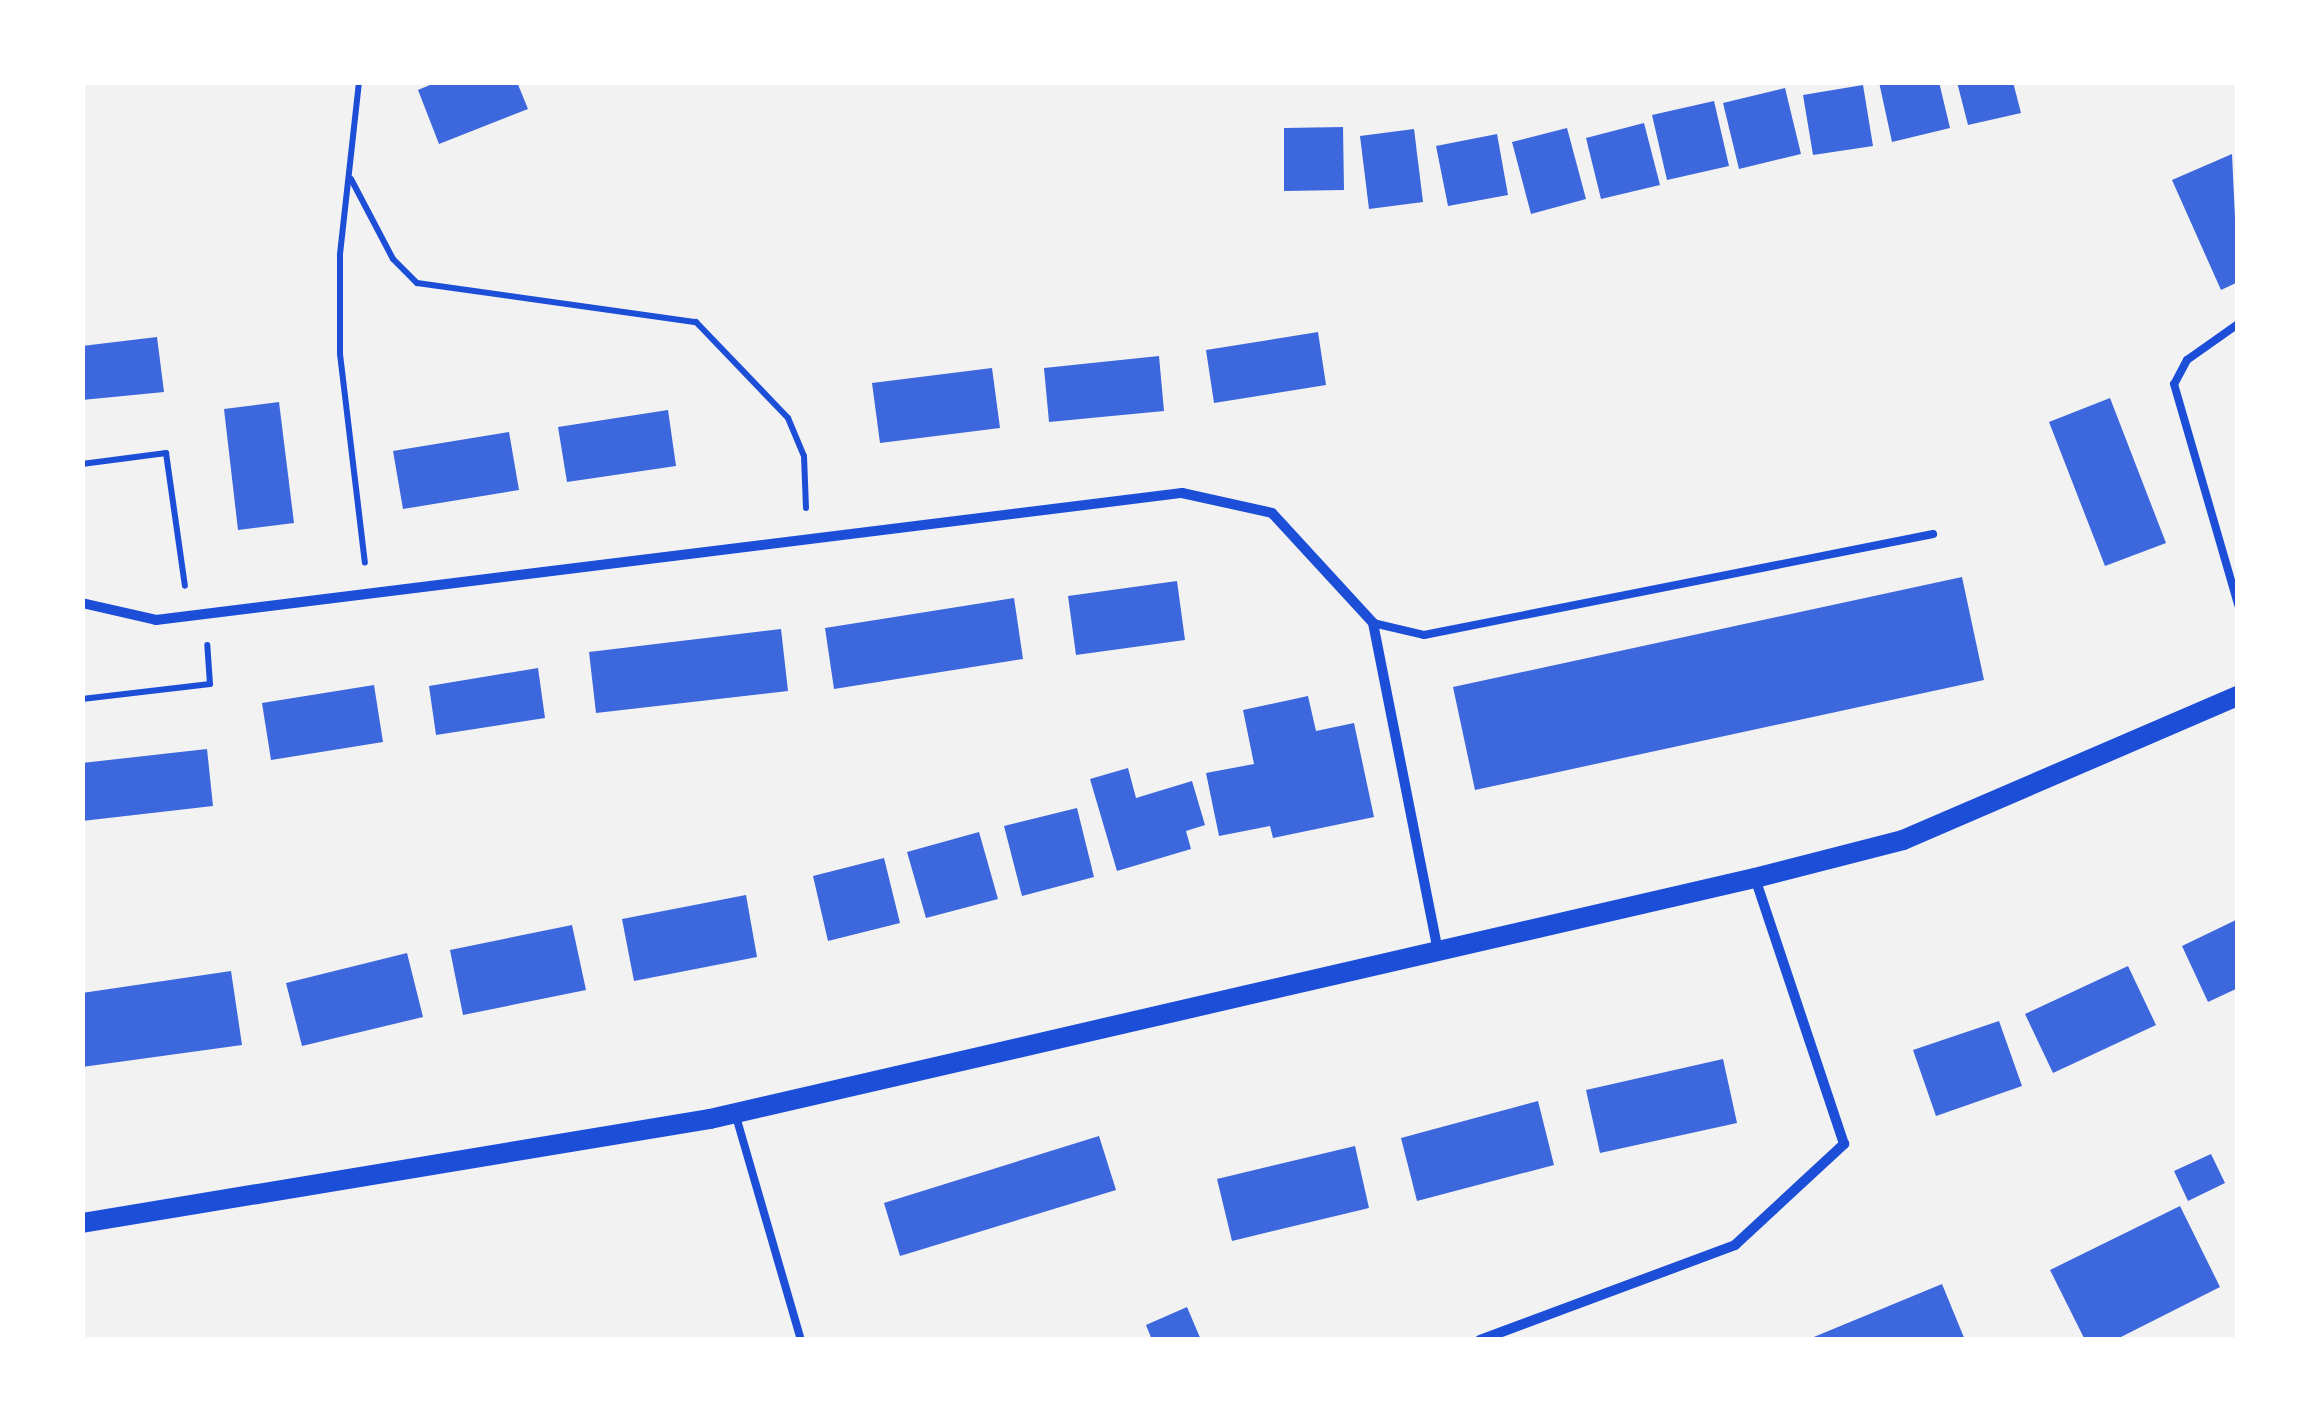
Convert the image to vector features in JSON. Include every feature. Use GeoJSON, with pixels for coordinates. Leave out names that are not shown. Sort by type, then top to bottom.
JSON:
{"type":"FeatureCollection","features":[{"type":"Feature","properties":{"kind":"main road"},"geometry":{"type":"LineString","coordinates":[[82,1223],[735,1113],[1437,946],[1756,878],[1902,840],[2238,696]]}},
{"type":"Feature","properties":{"kind":"street"},"geometry":{"type":"LineString","coordinates":[[82,602],[156,620],[1182,493],[1272,514],[1373,623],[1437,946]]}},
{"type":"Feature","properties":{"kind":"street"},"geometry":{"type":"LineString","coordinates":[[1480,1340],[1735,1245],[1844,1144],[1756,878]]}},
{"type":"Feature","properties":{"kind":"lane"},"geometry":{"type":"LineString","coordinates":[[2238,324],[2187,360],[2174,384],[2208,526],[2238,605]]}},
{"type":"Feature","properties":{"kind":"lane"},"geometry":{"type":"LineString","coordinates":[[1373,623],[1424,635],[1932,534]]}},
{"type":"Feature","properties":{"kind":"lane"},"geometry":{"type":"LineString","coordinates":[[735,1113],[801,1340]]}},
{"type":"Feature","properties":{"kind":"path"},"geometry":{"type":"LineString","coordinates":[[359,82],[340,354],[368,593]]}},
{"type":"Feature","properties":{"kind":"path"},"geometry":{"type":"LineString","coordinates":[[351,179],[393,259],[417,284],[696,322],[788,418],[804,456],[808,539]]}},
{"type":"Feature","properties":{"kind":"path"},"geometry":{"type":"LineString","coordinates":[[82,464],[166,453],[190,616]]}},
{"type":"Feature","properties":{"kind":"path"},"geometry":{"type":"LineString","coordinates":[[82,699],[210,684],[205,614]]}},
{"type":"Feature","properties":{"kind":"building"},"geometry":{"type":"Polygon","coordinates":[[[437,82],[517,82],[528,109],[439,144],[418,90],[437,82]]]}},
{"type":"Feature","properties":{"kind":"building"},"geometry":{"type":"Polygon","coordinates":[[[1879,82],[1939,82],[1950,128],[1892,142],[1879,82]]]}},
{"type":"Feature","properties":{"kind":"building"},"geometry":{"type":"Polygon","coordinates":[[[1957,82],[2013,82],[2021,113],[1968,125],[1957,82]]]}},
{"type":"Feature","properties":{"kind":"building"},"geometry":{"type":"Polygon","coordinates":[[[1863,85],[1873,146],[1813,155],[1803,95],[1863,85]]]}},
{"type":"Feature","properties":{"kind":"building"},"geometry":{"type":"Polygon","coordinates":[[[1785,88],[1801,154],[1739,169],[1723,103],[1785,88]]]}},
{"type":"Feature","properties":{"kind":"building"},"geometry":{"type":"Polygon","coordinates":[[[1714,101],[1729,166],[1667,180],[1652,115],[1714,101]]]}},
{"type":"Feature","properties":{"kind":"building"},"geometry":{"type":"Polygon","coordinates":[[[1644,123],[1660,185],[1601,199],[1586,138],[1644,123]]]}},
{"type":"Feature","properties":{"kind":"building"},"geometry":{"type":"Polygon","coordinates":[[[1343,127],[1344,190],[1284,191],[1284,128],[1343,127]]]}},
{"type":"Feature","properties":{"kind":"building"},"geometry":{"type":"Polygon","coordinates":[[[1567,128],[1586,199],[1531,214],[1512,142],[1567,128]]]}},
{"type":"Feature","properties":{"kind":"building"},"geometry":{"type":"Polygon","coordinates":[[[1414,129],[1423,202],[1369,209],[1360,136],[1414,129]]]}},
{"type":"Feature","properties":{"kind":"building"},"geometry":{"type":"Polygon","coordinates":[[[1497,134],[1508,195],[1448,206],[1436,146],[1497,134]]]}},
{"type":"Feature","properties":{"kind":"building"},"geometry":{"type":"Polygon","coordinates":[[[2232,154],[2238,282],[2221,290],[2172,180],[2232,154]]]}},
{"type":"Feature","properties":{"kind":"building"},"geometry":{"type":"Polygon","coordinates":[[[1318,332],[1326,385],[1214,403],[1206,350],[1318,332]]]}},
{"type":"Feature","properties":{"kind":"building"},"geometry":{"type":"Polygon","coordinates":[[[157,337],[164,392],[82,400],[82,346],[157,337]]]}},
{"type":"Feature","properties":{"kind":"building"},"geometry":{"type":"Polygon","coordinates":[[[1159,356],[1164,411],[1049,422],[1044,368],[1159,356]]]}},
{"type":"Feature","properties":{"kind":"building"},"geometry":{"type":"Polygon","coordinates":[[[992,368],[1000,428],[880,443],[872,383],[992,368]]]}},
{"type":"Feature","properties":{"kind":"building"},"geometry":{"type":"Polygon","coordinates":[[[2110,398],[2166,543],[2105,566],[2049,422],[2110,398]]]}},
{"type":"Feature","properties":{"kind":"building"},"geometry":{"type":"Polygon","coordinates":[[[279,402],[294,523],[238,530],[224,409],[279,402]]]}},
{"type":"Feature","properties":{"kind":"building"},"geometry":{"type":"Polygon","coordinates":[[[668,410],[676,466],[567,482],[558,427],[668,410]]]}},
{"type":"Feature","properties":{"kind":"building"},"geometry":{"type":"Polygon","coordinates":[[[509,432],[519,490],[403,509],[393,451],[509,432]]]}},
{"type":"Feature","properties":{"kind":"building"},"geometry":{"type":"Polygon","coordinates":[[[1962,577],[1984,680],[1475,790],[1453,687],[1962,577]]]}},
{"type":"Feature","properties":{"kind":"building"},"geometry":{"type":"Polygon","coordinates":[[[1177,581],[1185,640],[1076,655],[1068,596],[1177,581]]]}},
{"type":"Feature","properties":{"kind":"building"},"geometry":{"type":"Polygon","coordinates":[[[1014,598],[1023,659],[834,689],[825,628],[1014,598]]]}},
{"type":"Feature","properties":{"kind":"building"},"geometry":{"type":"Polygon","coordinates":[[[781,629],[788,691],[596,713],[589,652],[781,629]]]}},
{"type":"Feature","properties":{"kind":"building"},"geometry":{"type":"Polygon","coordinates":[[[538,668],[545,718],[436,735],[429,686],[538,668]]]}},
{"type":"Feature","properties":{"kind":"building"},"geometry":{"type":"Polygon","coordinates":[[[374,685],[383,742],[271,760],[262,703],[374,685]]]}},
{"type":"Feature","properties":{"kind":"building"},"geometry":{"type":"Polygon","coordinates":[[[1308,696],[1316,731],[1354,723],[1374,817],[1273,838],[1270,826],[1219,836],[1206,773],[1254,764],[1243,710],[1308,696]]]}},
{"type":"Feature","properties":{"kind":"building"},"geometry":{"type":"Polygon","coordinates":[[[207,749],[213,806],[82,821],[82,763],[207,749]]]}},
{"type":"Feature","properties":{"kind":"building"},"geometry":{"type":"Polygon","coordinates":[[[1128,768],[1136,798],[1192,781],[1205,825],[1186,831],[1191,849],[1117,871],[1090,779],[1128,768]]]}},
{"type":"Feature","properties":{"kind":"building"},"geometry":{"type":"Polygon","coordinates":[[[1077,808],[1094,877],[1022,896],[1004,826],[1077,808]]]}},
{"type":"Feature","properties":{"kind":"building"},"geometry":{"type":"Polygon","coordinates":[[[979,832],[998,899],[926,918],[907,852],[979,832]]]}},
{"type":"Feature","properties":{"kind":"building"},"geometry":{"type":"Polygon","coordinates":[[[884,858],[900,923],[828,941],[813,876],[884,858]]]}},
{"type":"Feature","properties":{"kind":"building"},"geometry":{"type":"Polygon","coordinates":[[[746,895],[757,957],[634,981],[622,919],[746,895]]]}},
{"type":"Feature","properties":{"kind":"building"},"geometry":{"type":"Polygon","coordinates":[[[2238,919],[2238,988],[2208,1002],[2182,946],[2238,919]]]}},
{"type":"Feature","properties":{"kind":"building"},"geometry":{"type":"Polygon","coordinates":[[[572,925],[586,990],[463,1015],[450,950],[572,925]]]}},
{"type":"Feature","properties":{"kind":"building"},"geometry":{"type":"Polygon","coordinates":[[[407,953],[423,1017],[302,1046],[286,983],[407,953]]]}},
{"type":"Feature","properties":{"kind":"building"},"geometry":{"type":"Polygon","coordinates":[[[2128,966],[2156,1025],[2053,1073],[2025,1014],[2128,966]]]}},
{"type":"Feature","properties":{"kind":"building"},"geometry":{"type":"Polygon","coordinates":[[[231,971],[242,1045],[82,1067],[82,993],[231,971]]]}},
{"type":"Feature","properties":{"kind":"building"},"geometry":{"type":"Polygon","coordinates":[[[1999,1021],[2022,1086],[1936,1116],[1913,1050],[1999,1021]]]}},
{"type":"Feature","properties":{"kind":"building"},"geometry":{"type":"Polygon","coordinates":[[[1723,1059],[1737,1123],[1600,1153],[1586,1090],[1723,1059]]]}},
{"type":"Feature","properties":{"kind":"building"},"geometry":{"type":"Polygon","coordinates":[[[1538,1101],[1554,1165],[1417,1201],[1401,1138],[1538,1101]]]}},
{"type":"Feature","properties":{"kind":"building"},"geometry":{"type":"Polygon","coordinates":[[[1099,1136],[1116,1190],[900,1256],[884,1203],[1099,1136]]]}},
{"type":"Feature","properties":{"kind":"building"},"geometry":{"type":"Polygon","coordinates":[[[1355,1146],[1369,1208],[1232,1241],[1217,1179],[1355,1146]]]}},
{"type":"Feature","properties":{"kind":"building"},"geometry":{"type":"Polygon","coordinates":[[[2211,1154],[2225,1183],[2188,1201],[2174,1171],[2211,1154]]]}},
{"type":"Feature","properties":{"kind":"building"},"geometry":{"type":"Polygon","coordinates":[[[2180,1206],[2220,1287],[2115,1340],[2085,1340],[2050,1270],[2180,1206]]]}},
{"type":"Feature","properties":{"kind":"building"},"geometry":{"type":"Polygon","coordinates":[[[1942,1284],[1965,1340],[1809,1340],[1809,1339],[1942,1284]]]}},
{"type":"Feature","properties":{"kind":"building"},"geometry":{"type":"Polygon","coordinates":[[[1187,1307],[1201,1340],[1152,1340],[1146,1325],[1187,1307]]]}}]}
